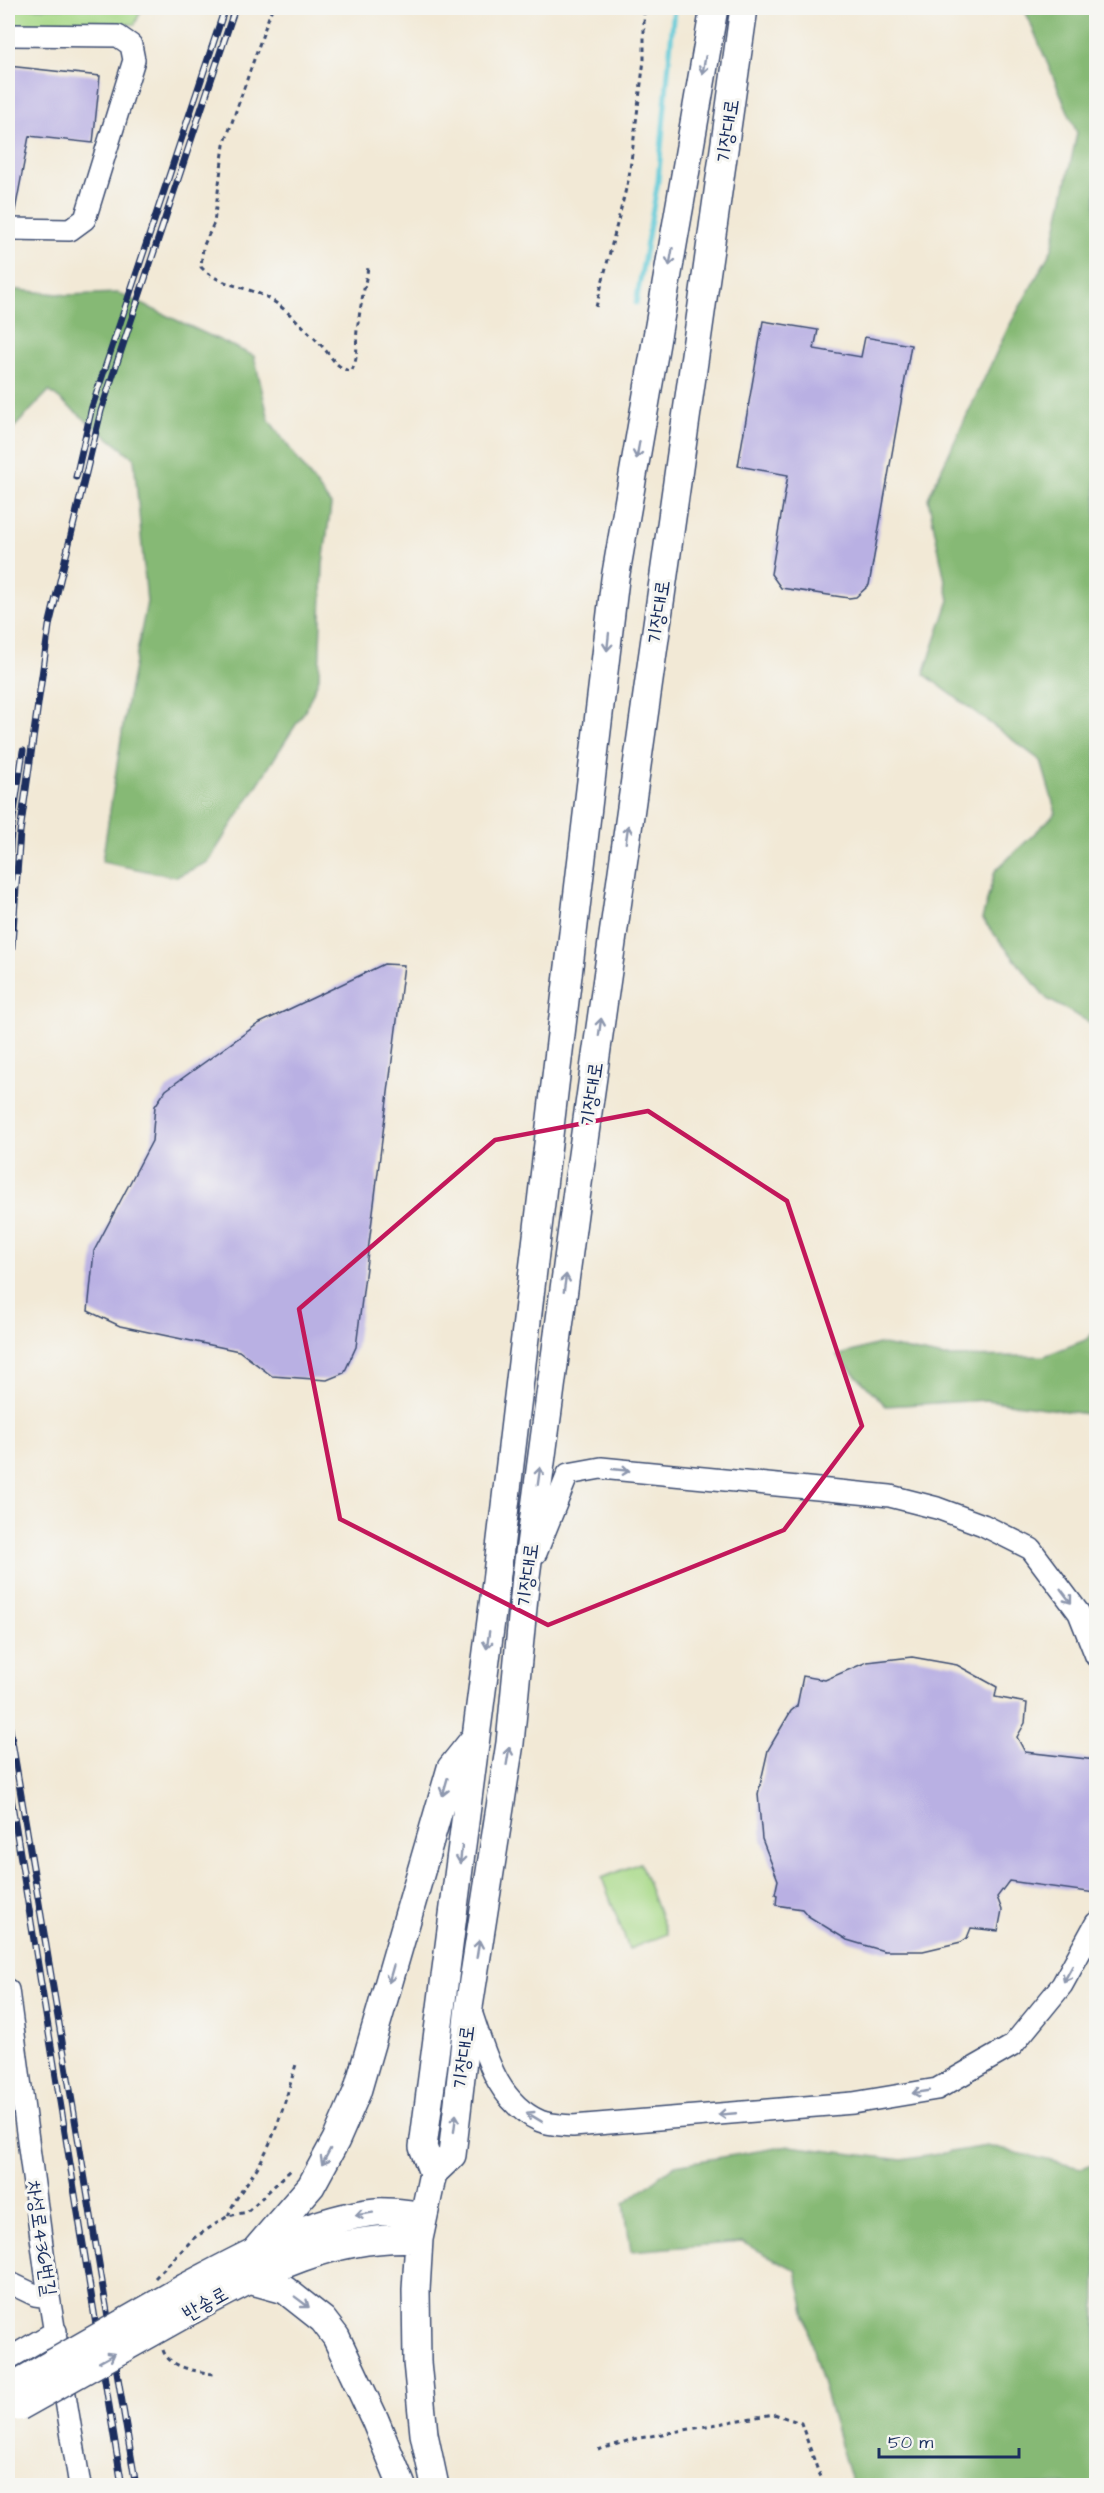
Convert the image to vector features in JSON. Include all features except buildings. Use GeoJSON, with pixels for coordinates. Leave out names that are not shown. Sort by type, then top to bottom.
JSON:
{"type":"FeatureCollection","features":[{"type":"Feature","properties":{"kind":"main road","name":"기장대로"},"geometry":{"type":"LineString","coordinates":[[433,2174],[423,2147],[496,1582],[615,579],[714,8]]}},
{"type":"Feature","properties":{"kind":"main road","name":"기장대로"},"geometry":{"type":"LineString","coordinates":[[435,2486],[424,2434],[417,2362],[416,2290],[421,2227],[433,2174],[452,2155],[469,2007],[510,1743],[526,1576],[639,748],[744,8]]}},
{"type":"Feature","properties":{"kind":"main road"},"geometry":{"type":"LineString","coordinates":[[253,2253],[311,2186],[357,2092],[451,1768],[475,1738]]}},
{"type":"Feature","properties":{"kind":"main road","name":"반송로"},"geometry":{"type":"LineString","coordinates":[[189,2299],[253,2253],[306,2230],[347,2217],[378,2212],[421,2227]]}},
{"type":"Feature","properties":{"kind":"main road","name":"반송로"},"geometry":{"type":"LineString","coordinates":[[189,2299],[249,2280],[309,2254],[421,2227]]}},
{"type":"Feature","properties":{"kind":"main road"},"geometry":{"type":"LineString","coordinates":[[249,2280],[285,2290],[323,2320],[336,2337],[375,2420],[402,2486]]}},
{"type":"Feature","properties":{"kind":"main road"},"geometry":{"type":"LineString","coordinates":[[12,2390],[189,2299]]}},
{"type":"Feature","properties":{"kind":"street"},"geometry":{"type":"LineString","coordinates":[[8,35],[118,36],[131,45],[134,60],[85,219],[70,231],[8,229]]}},
{"type":"Feature","properties":{"kind":"street"},"geometry":{"type":"LineString","coordinates":[[526,1576],[568,1474],[601,1468],[890,1496],[937,1508],[983,1526],[1031,1549],[1079,1613],[1096,1656]]}},
{"type":"Feature","properties":{"kind":"street"},"geometry":{"type":"LineString","coordinates":[[469,2007],[494,2078],[515,2105],[541,2122],[573,2127],[854,2103],[937,2089],[1012,2046],[1062,1985],[1096,1923]]}},
{"type":"Feature","properties":{"kind":"street","name":"차성로436번길"},"geometry":{"type":"LineString","coordinates":[[8,1990],[49,2297],[80,2486]]}},
{"type":"Feature","properties":{"kind":"street"},"geometry":{"type":"LineString","coordinates":[[8,2282],[35,2295],[49,2297]]}},
{"type":"Feature","properties":{"kind":"street"},"geometry":{"type":"LineString","coordinates":[[12,2390],[56,2331]]}},
{"type":"Feature","properties":{"kind":"path"},"geometry":{"type":"LineString","coordinates":[[272,8],[224,145],[214,223],[203,247],[201,267],[210,277],[250,289],[274,302],[307,331],[336,366],[351,372],[357,358],[356,337],[368,268]]}},
{"type":"Feature","properties":{"kind":"path"},"geometry":{"type":"LineString","coordinates":[[596,307],[629,177],[644,60],[644,8]]}},
{"type":"Feature","properties":{"kind":"path"},"geometry":{"type":"LineString","coordinates":[[228,2216],[234,2200],[262,2160],[280,2122],[297,2061]]}},
{"type":"Feature","properties":{"kind":"path"},"geometry":{"type":"LineString","coordinates":[[598,2450],[634,2439],[774,2414],[801,2422],[818,2471],[826,2486]]}},
{"type":"Feature","properties":{"kind":"highlighted area"},"geometry":{"type":"Polygon","coordinates":[[[648,1111],[787,1201],[862,1426],[784,1530],[548,1625],[340,1519],[299,1309],[495,1140],[648,1111]]]}},
{"type":"Feature","properties":{"kind":"green space"},"geometry":{"type":"Polygon","coordinates":[[[8,8],[142,8],[135,24],[8,26],[8,8]]]}},
{"type":"Feature","properties":{"kind":"green space"},"geometry":{"type":"Polygon","coordinates":[[[1024,8],[1096,8],[1096,1026],[1047,999],[982,919],[995,871],[1056,813],[1041,761],[924,674],[949,600],[928,498],[1007,330],[1052,249],[1077,133],[1024,8]]]}},
{"type":"Feature","properties":{"kind":"green space"},"geometry":{"type":"Polygon","coordinates":[[[8,289],[68,295],[118,293],[254,356],[269,420],[331,505],[323,564],[319,678],[306,709],[208,862],[176,877],[102,862],[126,707],[147,602],[134,458],[49,391],[8,434],[8,289]]]}},
{"type":"Feature","properties":{"kind":"green space"},"geometry":{"type":"Polygon","coordinates":[[[1096,1328],[1096,1429],[1087,1414],[986,1400],[886,1406],[837,1356],[878,1344],[944,1357],[1044,1356],[1088,1339],[1096,1328]]]}},
{"type":"Feature","properties":{"kind":"green space"},"geometry":{"type":"Polygon","coordinates":[[[640,1863],[667,1934],[629,1949],[602,1878],[640,1863]]]}},
{"type":"Feature","properties":{"kind":"green space"},"geometry":{"type":"Polygon","coordinates":[[[789,2146],[902,2160],[987,2146],[1081,2168],[1096,2163],[1096,2485],[852,2485],[815,2358],[796,2270],[742,2242],[631,2251],[624,2203],[675,2165],[789,2146]]]}},
{"type":"Feature","properties":{"kind":"waterway"},"geometry":{"type":"LineString","coordinates":[[636,303],[658,181],[674,8]]}},
{"type":"Feature","properties":{"kind":"railway"},"geometry":{"type":"LineString","coordinates":[[76,477],[92,407],[225,8]]}},
{"type":"Feature","properties":{"kind":"railway"},"geometry":{"type":"LineString","coordinates":[[8,1000],[20,832],[49,626],[101,411],[235,8]]}},
{"type":"Feature","properties":{"kind":"railway"},"geometry":{"type":"LineString","coordinates":[[8,882],[11,833],[23,751]]}},
{"type":"Feature","properties":{"kind":"railway"},"geometry":{"type":"LineString","coordinates":[[8,1717],[136,2486]]}},
{"type":"Feature","properties":{"kind":"railway"},"geometry":{"type":"LineString","coordinates":[[8,1779],[122,2486]]}}]}
